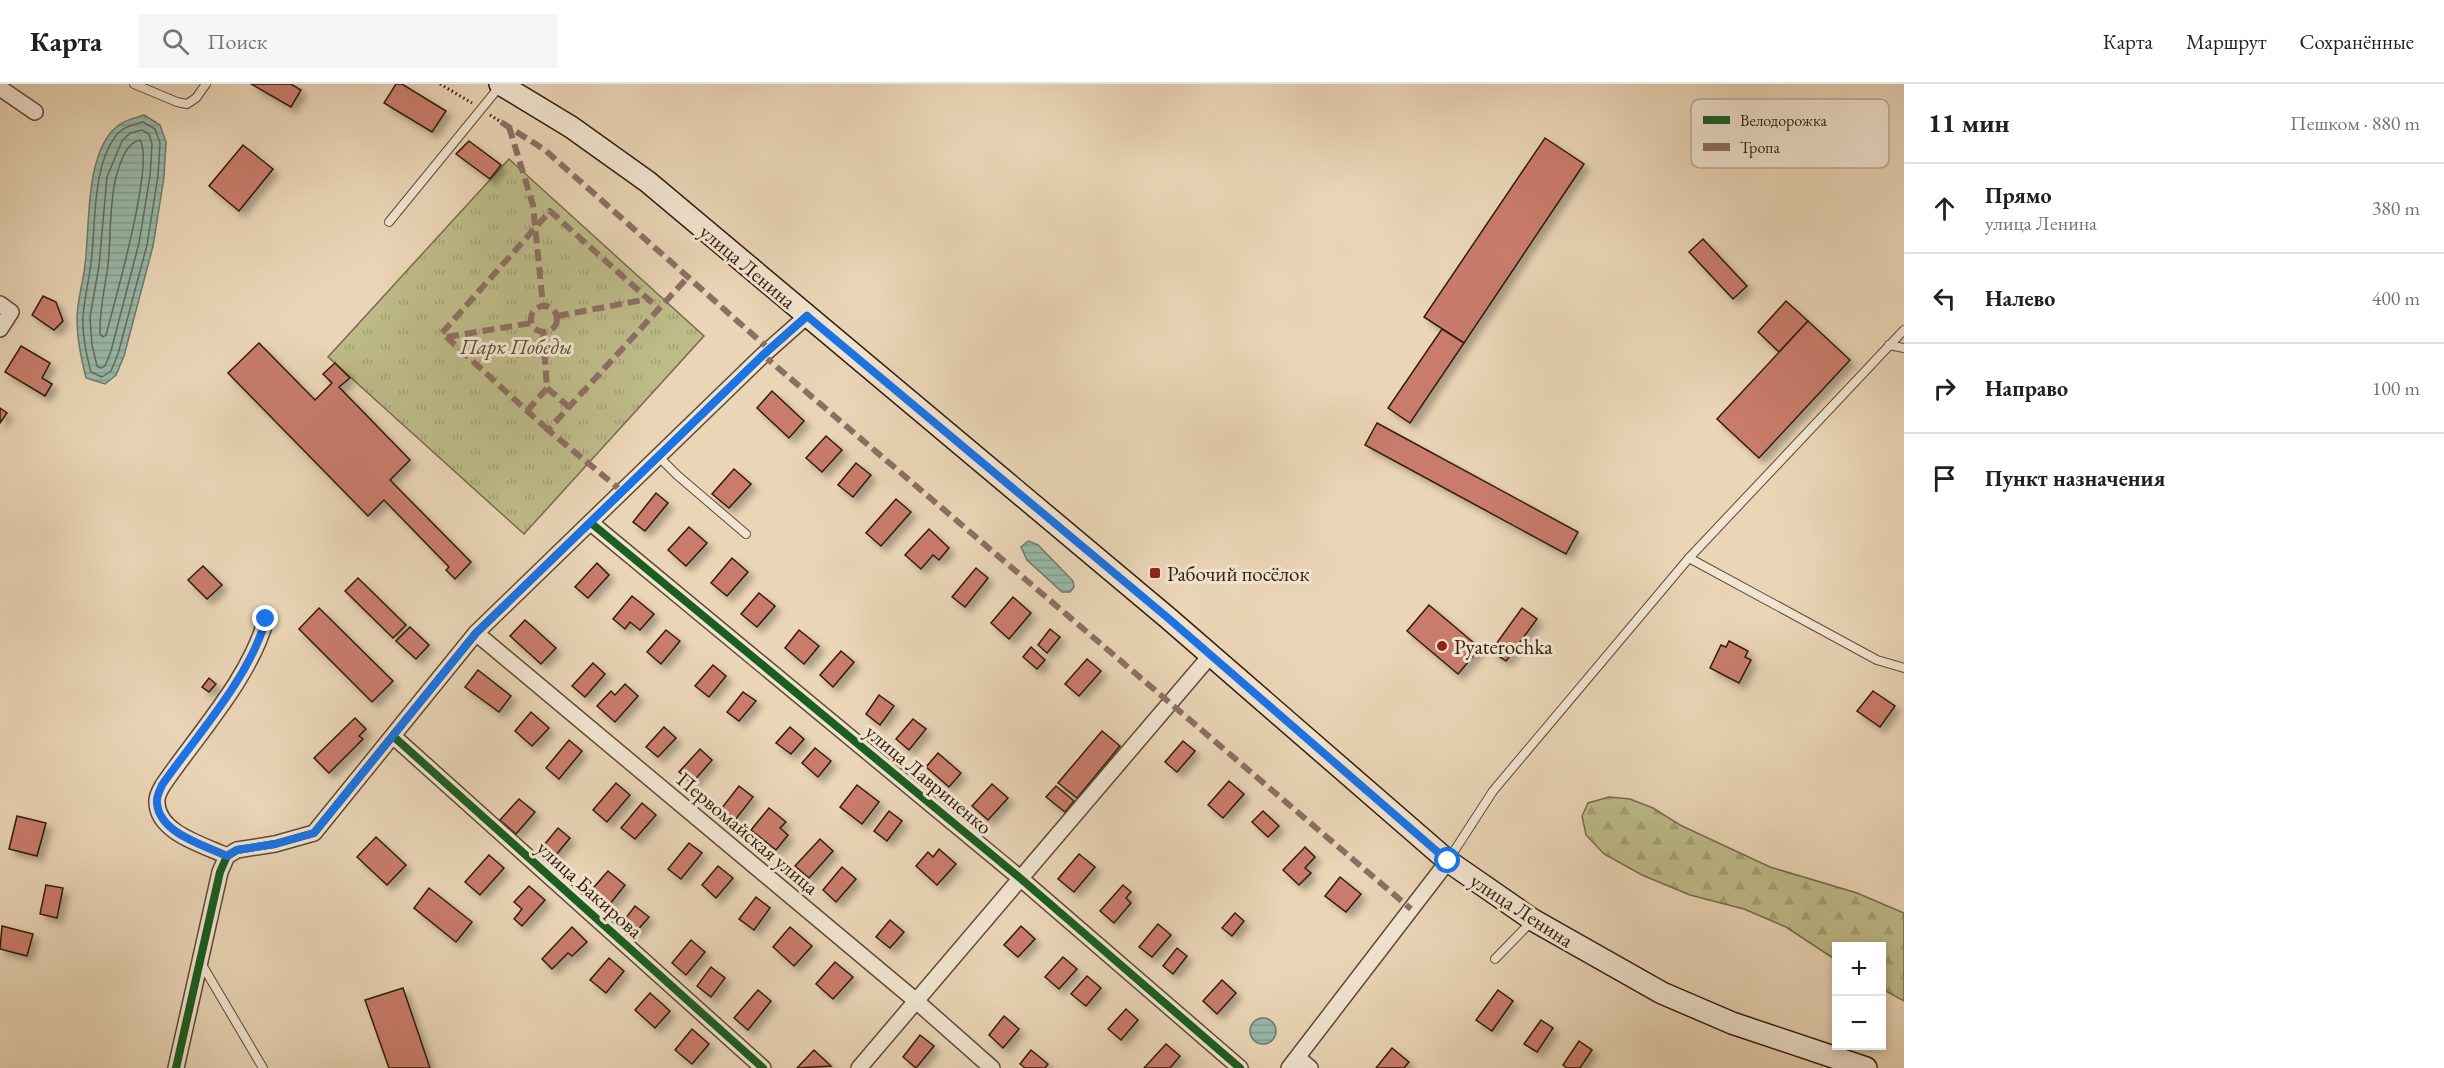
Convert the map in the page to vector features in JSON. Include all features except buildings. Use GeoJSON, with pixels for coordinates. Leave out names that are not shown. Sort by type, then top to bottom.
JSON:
{"type":"FeatureCollection","features":[{"type":"Feature","properties":{"kind":"main road","name":"улица Ленина"},"geometry":{"type":"LineString","coordinates":[[501,84],[571,127],[648,182],[1168,618],[1448,861],[1533,920],[1662,993],[1732,1023],[1856,1066]]}},
{"type":"Feature","properties":{"kind":"street"},"geometry":{"type":"LineString","coordinates":[[0,88],[35,112]]}},
{"type":"Feature","properties":{"kind":"street"},"geometry":{"type":"LineString","coordinates":[[0,304],[11,312],[0,329]]}},
{"type":"Feature","properties":{"kind":"street"},"geometry":{"type":"LineString","coordinates":[[176,1068],[220,872],[227,856],[237,850],[275,844],[314,833],[476,633],[763,355],[807,316]]}},
{"type":"Feature","properties":{"kind":"street","name":"улица Лавриненко"},"geometry":{"type":"LineString","coordinates":[[591,523],[1020,878],[1240,1068]]}},
{"type":"Feature","properties":{"kind":"street"},"geometry":{"type":"LineString","coordinates":[[227,856],[169,827],[159,814],[156,801],[162,785],[231,692],[263,631],[266,619]]}},
{"type":"Feature","properties":{"kind":"street","name":"Первомайская улица"},"geometry":{"type":"LineString","coordinates":[[476,633],[915,1000],[992,1068]]}},
{"type":"Feature","properties":{"kind":"street"},"geometry":{"type":"LineString","coordinates":[[859,1068],[1210,656]]}},
{"type":"Feature","properties":{"kind":"street","name":"улица Бакирова"},"geometry":{"type":"LineString","coordinates":[[393,736],[763,1068]]}},
{"type":"Feature","properties":{"kind":"street"},"geometry":{"type":"LineString","coordinates":[[1299,1065],[1448,861]]}},
{"type":"Feature","properties":{"kind":"lane"},"geometry":{"type":"LineString","coordinates":[[134,84],[187,104],[196,98],[206,84]]}},
{"type":"Feature","properties":{"kind":"lane"},"geometry":{"type":"LineString","coordinates":[[389,222],[501,84]]}},
{"type":"Feature","properties":{"kind":"lane"},"geometry":{"type":"LineString","coordinates":[[1448,861],[1493,791],[1689,558],[1904,330]]}},
{"type":"Feature","properties":{"kind":"lane"},"geometry":{"type":"LineString","coordinates":[[1889,345],[1904,348]]}},
{"type":"Feature","properties":{"kind":"lane"},"geometry":{"type":"LineString","coordinates":[[659,457],[746,534]]}},
{"type":"Feature","properties":{"kind":"lane"},"geometry":{"type":"LineString","coordinates":[[1689,558],[1877,660],[1904,668]]}},
{"type":"Feature","properties":{"kind":"lane"},"geometry":{"type":"LineString","coordinates":[[1495,959],[1533,920]]}},
{"type":"Feature","properties":{"kind":"lane"},"geometry":{"type":"LineString","coordinates":[[200,961],[263,1068]]}},
{"type":"Feature","properties":{"kind":"green space","name":"Парк Победы"},"geometry":{"type":"Polygon","coordinates":[[[509,159],[704,336],[524,534],[328,357],[509,159]]]}},
{"type":"Feature","properties":{"kind":"green space"},"geometry":{"type":"Polygon","coordinates":[[[1609,797],[1630,799],[1653,808],[1680,825],[1770,867],[1857,893],[1904,913],[1904,1001],[1886,991],[1886,942],[1832,942],[1832,957],[1786,927],[1744,909],[1690,895],[1642,875],[1604,854],[1586,835],[1582,816],[1588,803],[1609,797]]]}},
{"type":"Feature","properties":{"kind":"water"},"geometry":{"type":"Polygon","coordinates":[[[144,115],[160,125],[166,142],[164,177],[153,246],[124,356],[116,375],[105,384],[86,378],[78,334],[77,312],[85,265],[90,195],[97,160],[103,144],[115,128],[144,115]]]}},
{"type":"Feature","properties":{"kind":"water"},"geometry":{"type":"Polygon","coordinates":[[[1028,541],[1038,545],[1073,581],[1074,587],[1070,592],[1062,592],[1027,560],[1021,547],[1028,541]]]}},
{"type":"Feature","properties":{"kind":"water"},"geometry":{"type":"Polygon","coordinates":[[[1263,1018],[1272,1022],[1276,1031],[1272,1040],[1263,1044],[1254,1040],[1250,1031],[1254,1022],[1263,1018]]]}},
{"type":"Feature","properties":{"kind":"marked path"},"geometry":{"type":"LineString","coordinates":[[501,122],[545,150],[770,350]]}},
{"type":"Feature","properties":{"kind":"marked path"},"geometry":{"type":"LineString","coordinates":[[509,127],[533,205],[543,306]]}},
{"type":"Feature","properties":{"kind":"marked path"},"geometry":{"type":"LineString","coordinates":[[548,430],[442,333],[550,211],[658,308]]}},
{"type":"Feature","properties":{"kind":"marked path"},"geometry":{"type":"LineString","coordinates":[[623,492],[548,430],[688,277]]}},
{"type":"Feature","properties":{"kind":"marked path"},"geometry":{"type":"LineString","coordinates":[[557,316],[648,299]]}},
{"type":"Feature","properties":{"kind":"marked path"},"geometry":{"type":"LineString","coordinates":[[544,306],[553,310],[557,319],[553,328],[544,332],[535,328],[531,319],[535,310],[544,306]]}},
{"type":"Feature","properties":{"kind":"marked path"},"geometry":{"type":"LineString","coordinates":[[447,337],[531,323]]}},
{"type":"Feature","properties":{"kind":"marked path"},"geometry":{"type":"LineString","coordinates":[[527,411],[547,388],[543,333]]}},
{"type":"Feature","properties":{"kind":"marked path"},"geometry":{"type":"LineString","coordinates":[[763,355],[1411,909]]}},
{"type":"Feature","properties":{"kind":"marked path"},"geometry":{"type":"LineString","coordinates":[[547,388],[569,407]]}},
{"type":"Feature","properties":{"kind":"cycle path"},"geometry":{"type":"LineString","coordinates":[[176,1068],[220,872],[227,856],[237,850],[275,844],[314,833],[476,633],[763,355],[807,316]]}},
{"type":"Feature","properties":{"kind":"cycle path"},"geometry":{"type":"LineString","coordinates":[[591,523],[1020,878],[1240,1068]]}},
{"type":"Feature","properties":{"kind":"cycle path"},"geometry":{"type":"LineString","coordinates":[[393,736],[763,1068]]}},
{"type":"Feature","properties":{"kind":"place","name":"Рабочий посёлок"},"geometry":{"type":"Point","coordinates":[1155,573]}},
{"type":"Feature","properties":{"kind":"place","name":"Pyaterochka"},"geometry":{"type":"Point","coordinates":[1442,646]}},
{"type":"Feature","properties":{"kind":"route"},"geometry":{"type":"LineString","coordinates":[[266,619],[263,631],[231,692],[179,760],[162,785],[156,801],[159,814],[169,827],[227,856],[237,850],[275,844],[314,833],[476,633],[763,355],[807,316],[1168,618],[1448,861]]}}]}
